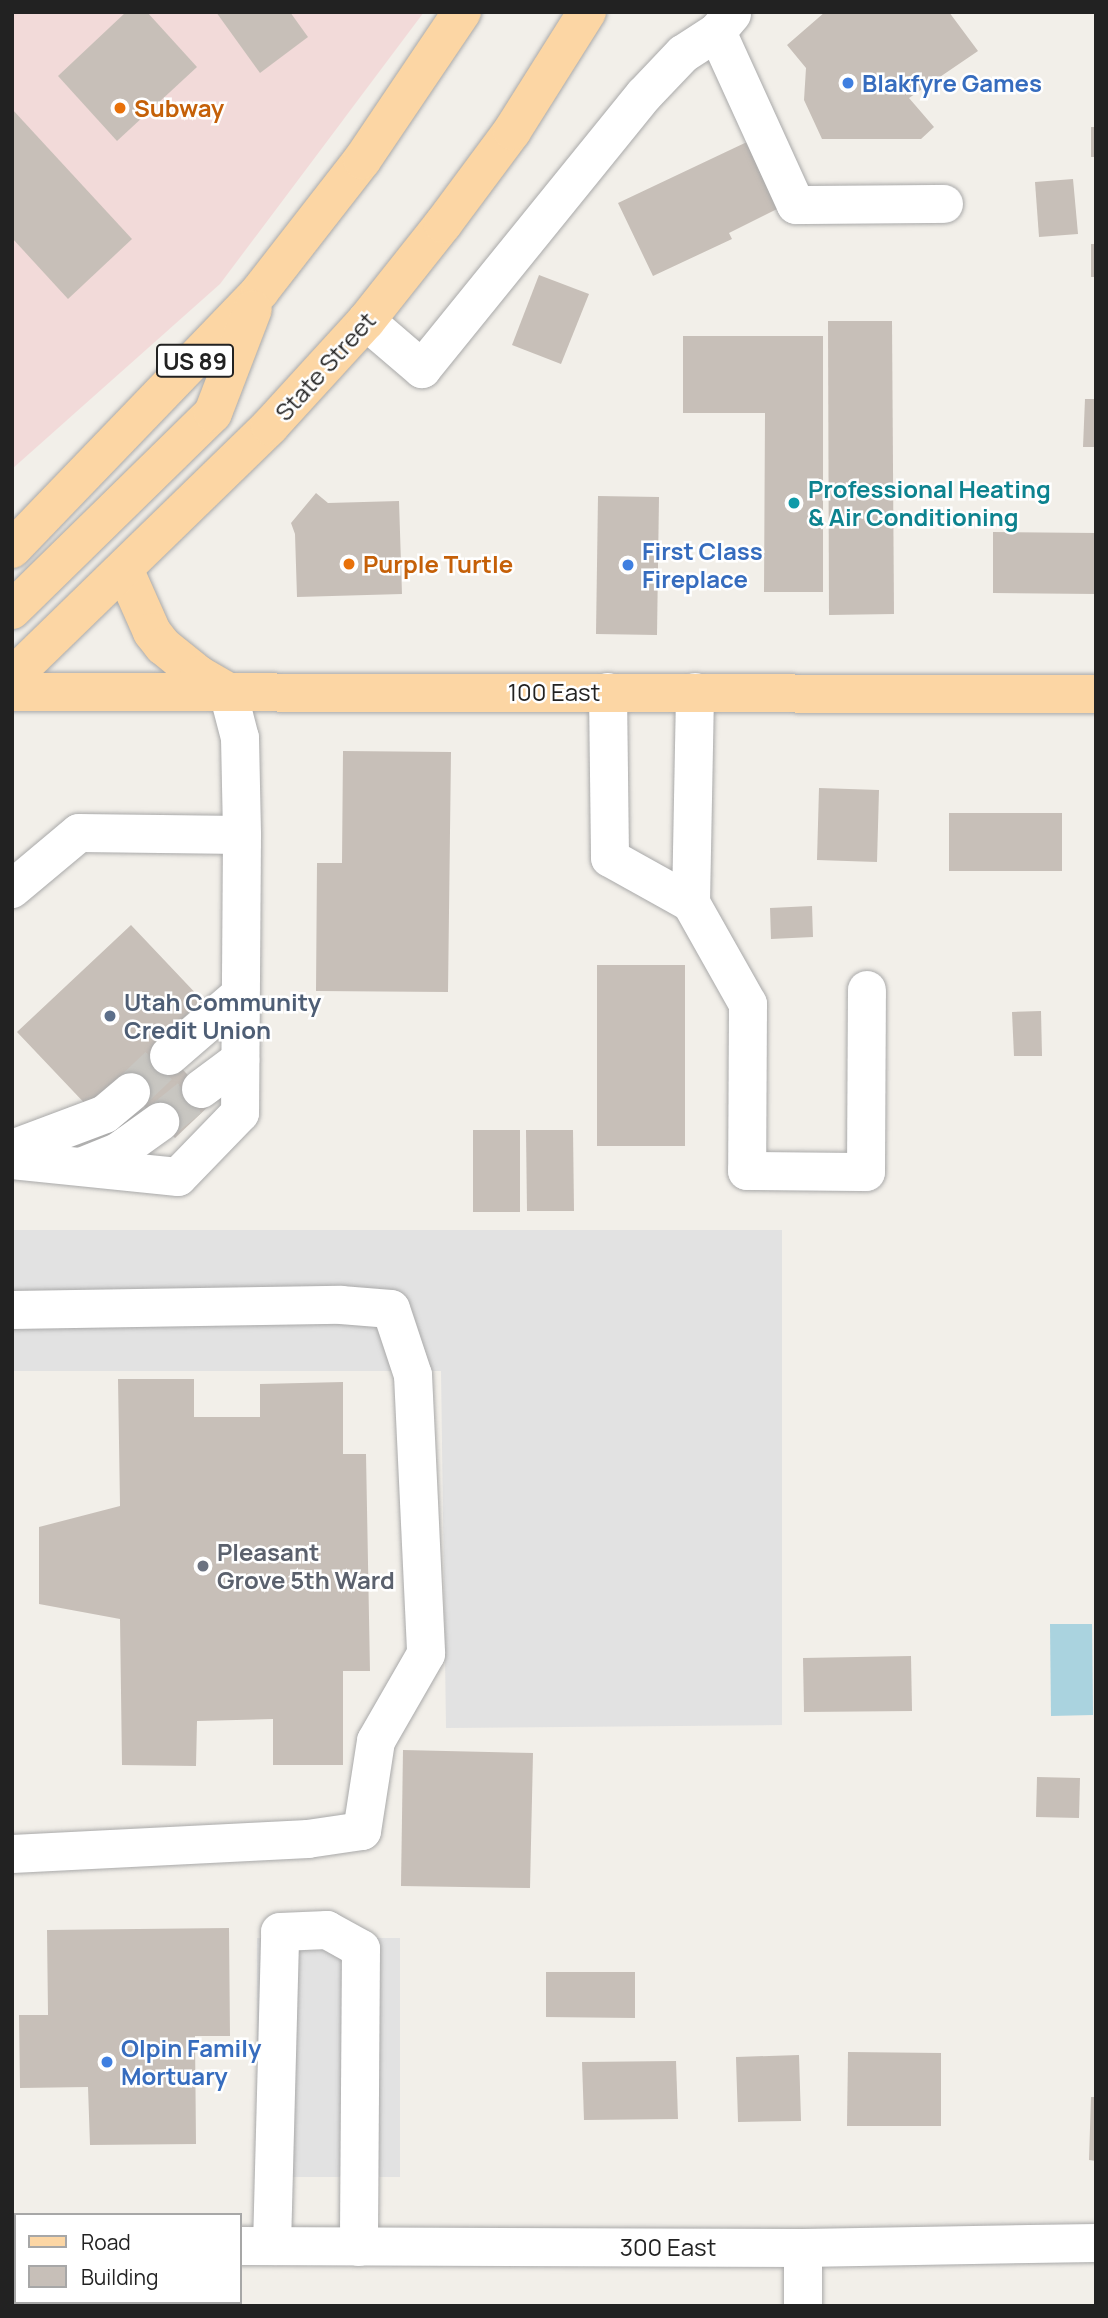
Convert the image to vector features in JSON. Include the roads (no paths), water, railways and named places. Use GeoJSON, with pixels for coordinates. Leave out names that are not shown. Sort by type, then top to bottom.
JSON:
{"type":"FeatureCollection","features":[{"type":"Feature","properties":{"kind":"main road","name":"State Street"},"geometry":{"type":"LineString","coordinates":[[12,677],[125,571],[271,426],[366,321],[504,141],[587,12]]}},
{"type":"Feature","properties":{"kind":"main road","name":"US 89"},"geometry":{"type":"LineString","coordinates":[[12,549],[260,291],[362,160],[454,20]]}},
{"type":"Feature","properties":{"kind":"main road"},"geometry":{"type":"LineString","coordinates":[[12,610],[213,414],[260,291]]}},
{"type":"Feature","properties":{"kind":"main road"},"geometry":{"type":"LineString","coordinates":[[125,571],[152,632],[163,646],[199,675],[228,692]]}},
{"type":"Feature","properties":{"kind":"main road","name":"100 East"},"geometry":{"type":"LineString","coordinates":[[12,692],[1096,694]]}},
{"type":"Feature","properties":{"kind":"street"},"geometry":{"type":"LineString","coordinates":[[366,321],[422,369],[644,94],[683,54],[725,22],[796,205],[944,204]]}},
{"type":"Feature","properties":{"kind":"street"},"geometry":{"type":"LineString","coordinates":[[18,1157],[81,1167],[178,1177],[240,1113],[240,738],[228,692]]}},
{"type":"Feature","properties":{"kind":"street"},"geometry":{"type":"LineString","coordinates":[[608,692],[610,858],[691,903]]}},
{"type":"Feature","properties":{"kind":"street"},"geometry":{"type":"LineString","coordinates":[[695,692],[691,903],[748,1004],[747,1171],[866,1172],[867,990]]}},
{"type":"Feature","properties":{"kind":"street"},"geometry":{"type":"LineString","coordinates":[[12,889],[79,833],[242,835]]}},
{"type":"Feature","properties":{"kind":"street"},"geometry":{"type":"LineString","coordinates":[[240,1008],[184,1071],[240,1060]]}},
{"type":"Feature","properties":{"kind":"street"},"geometry":{"type":"LineString","coordinates":[[18,1157],[117,1131],[145,1107],[118,1152],[81,1167]]}},
{"type":"Feature","properties":{"kind":"street"},"geometry":{"type":"LineString","coordinates":[[12,1310],[341,1305],[391,1309],[413,1375],[426,1654],[376,1741],[362,1831],[308,1839],[12,1854]]}},
{"type":"Feature","properties":{"kind":"street"},"geometry":{"type":"LineString","coordinates":[[256,2246],[280,1932],[327,1930],[360,1949],[359,2247]]}},
{"type":"Feature","properties":{"kind":"street","name":"300 East"},"geometry":{"type":"LineString","coordinates":[[256,2246],[803,2248],[1096,2243]]}},
{"type":"Feature","properties":{"kind":"street"},"geometry":{"type":"LineString","coordinates":[[803,2248],[803,2306]]}},
{"type":"Feature","properties":{"kind":"water"},"geometry":{"type":"Polygon","coordinates":[[[1050,1624],[1092,1624],[1093,1715],[1051,1716],[1050,1624]]]}},
{"type":"Feature","properties":{"kind":"tunnel"},"geometry":{"type":"LineString","coordinates":[[131,1092],[169,1056]]}},
{"type":"Feature","properties":{"kind":"tunnel"},"geometry":{"type":"LineString","coordinates":[[160,1122],[201,1089]]}},
{"type":"Feature","properties":{"kind":"place","name":"Blakfyre Games"},"geometry":{"type":"Point","coordinates":[848,83]}},
{"type":"Feature","properties":{"kind":"place","name":"Subway"},"geometry":{"type":"Point","coordinates":[120,108]}},
{"type":"Feature","properties":{"kind":"place","name":"Professional Heating & Air Conditioning"},"geometry":{"type":"Point","coordinates":[794,503]}},
{"type":"Feature","properties":{"kind":"place","name":"Purple Turtle"},"geometry":{"type":"Point","coordinates":[349,564]}},
{"type":"Feature","properties":{"kind":"place","name":"First Class Fireplace"},"geometry":{"type":"Point","coordinates":[628,565]}},
{"type":"Feature","properties":{"kind":"place","name":"Utah Community Credit Union"},"geometry":{"type":"Point","coordinates":[110,1016]}},
{"type":"Feature","properties":{"kind":"place","name":"Pleasant Grove 5th Ward"},"geometry":{"type":"Point","coordinates":[203,1566]}},
{"type":"Feature","properties":{"kind":"place","name":"Olpin Family Mortuary"},"geometry":{"type":"Point","coordinates":[107,2062]}}]}
